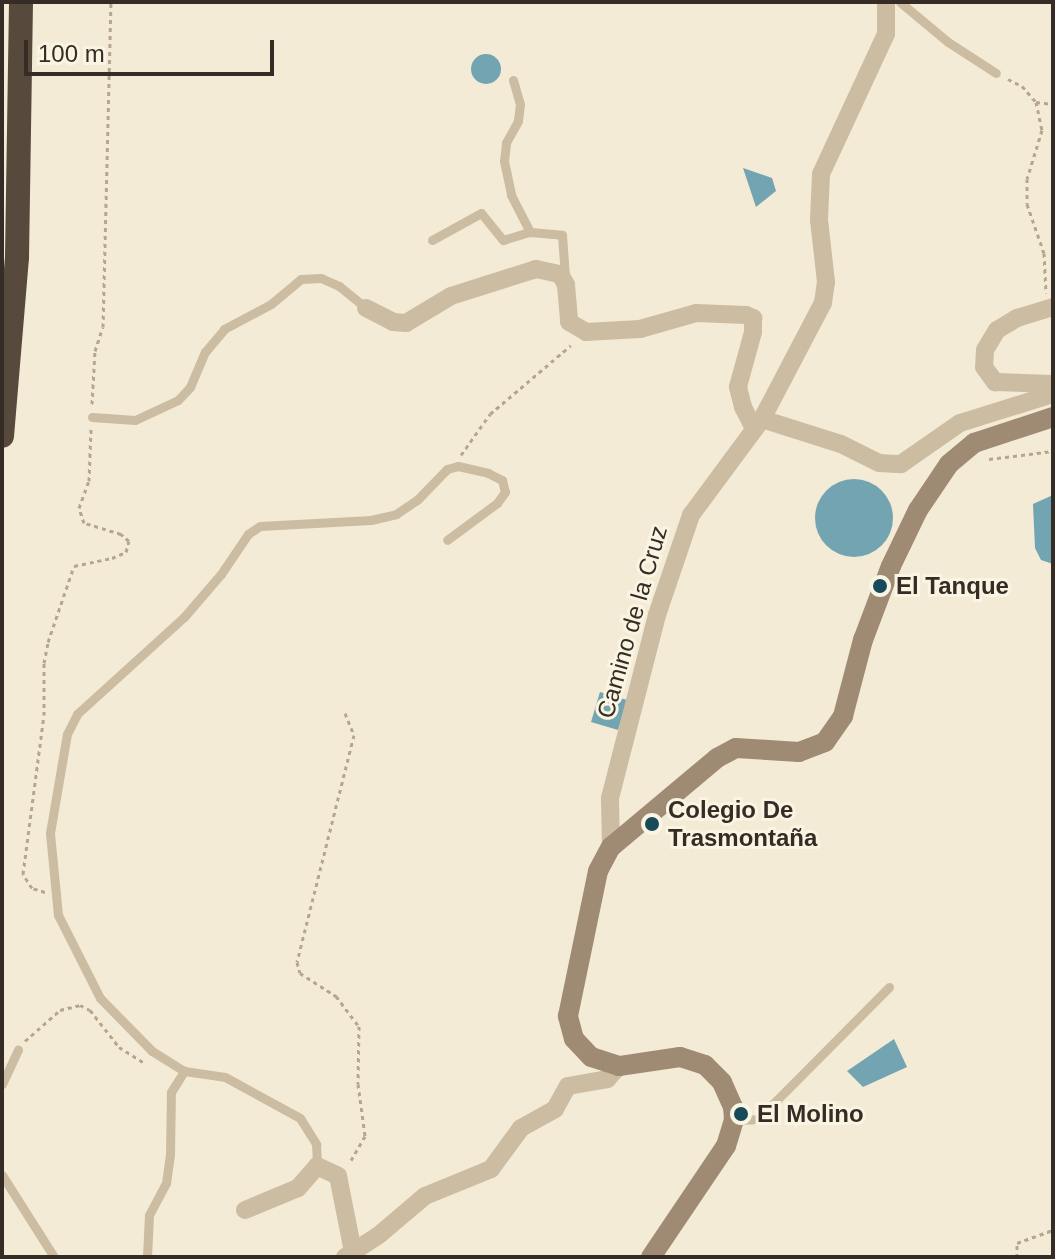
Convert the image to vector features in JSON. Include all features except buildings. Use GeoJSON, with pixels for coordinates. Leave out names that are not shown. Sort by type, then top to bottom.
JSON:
{"type":"FeatureCollection","features":[{"type":"Feature","properties":{"kind":"highway"},"geometry":{"type":"LineString","coordinates":[[2,436],[17,257],[21,2]]}},
{"type":"Feature","properties":{"kind":"street","name":"Camino de la Cruz"},"geometry":{"type":"LineString","coordinates":[[619,1066],[591,1057],[574,1039],[568,1016],[598,871],[611,847],[610,798],[657,615],[691,515],[758,424],[823,303],[826,282],[819,220],[821,174],[883,44],[887,2]]}},
{"type":"Feature","properties":{"kind":"street"},"geometry":{"type":"LineString","coordinates":[[366,308],[393,322],[406,323],[451,296],[536,269],[560,274],[566,285],[569,322],[586,332],[640,329],[696,313],[746,315],[753,318],[738,387],[743,407],[758,424],[841,444],[879,463],[901,464],[960,423],[1053,394]]}},
{"type":"Feature","properties":{"kind":"street"},"geometry":{"type":"LineString","coordinates":[[1050,308],[1017,318],[997,330],[985,350],[984,367],[995,382],[1053,384]]}},
{"type":"Feature","properties":{"kind":"street"},"geometry":{"type":"LineString","coordinates":[[611,847],[726,753],[757,747],[799,752],[825,742],[843,716],[863,640],[891,566],[918,510],[949,464],[974,443],[1053,417]]}},
{"type":"Feature","properties":{"kind":"street"},"geometry":{"type":"LineString","coordinates":[[245,1210],[298,1188],[317,1166],[338,1176],[349,1254],[379,1235],[425,1196],[491,1169],[521,1128],[555,1109],[568,1086],[607,1079],[619,1066],[680,1057],[705,1065],[722,1082],[733,1107],[734,1120],[726,1146],[651,1257]]}},
{"type":"Feature","properties":{"kind":"lane"},"geometry":{"type":"LineString","coordinates":[[900,2],[948,42],[996,73]]}},
{"type":"Feature","properties":{"kind":"lane"},"geometry":{"type":"LineString","coordinates":[[513,80],[520,104],[518,121],[506,143],[504,161],[511,195],[530,232]]}},
{"type":"Feature","properties":{"kind":"lane"},"geometry":{"type":"LineString","coordinates":[[432,240],[481,213],[503,240],[530,232],[562,235],[566,285]]}},
{"type":"Feature","properties":{"kind":"lane"},"geometry":{"type":"LineString","coordinates":[[92,417],[135,420],[178,400],[190,387],[205,352],[224,329],[271,304],[301,279],[321,278],[330,282],[366,308]]}},
{"type":"Feature","properties":{"kind":"lane"},"geometry":{"type":"LineString","coordinates":[[317,1166],[316,1144],[300,1118],[225,1077],[184,1071],[152,1051],[100,998],[58,915],[50,833],[67,734],[77,714],[184,617],[221,574],[248,534],[260,526],[371,520],[396,514],[417,500],[447,469],[458,466],[488,473],[502,480],[505,492],[497,503],[447,540]]}},
{"type":"Feature","properties":{"kind":"lane"},"geometry":{"type":"LineString","coordinates":[[734,1120],[758,1119],[889,987]]}},
{"type":"Feature","properties":{"kind":"lane"},"geometry":{"type":"LineString","coordinates":[[2,1084],[18,1050]]}},
{"type":"Feature","properties":{"kind":"lane"},"geometry":{"type":"LineString","coordinates":[[147,1257],[149,1215],[166,1183],[171,1092],[184,1071]]}},
{"type":"Feature","properties":{"kind":"lane"},"geometry":{"type":"LineString","coordinates":[[2,1175],[54,1257]]}},
{"type":"Feature","properties":{"kind":"path"},"geometry":{"type":"LineString","coordinates":[[56,896],[32,888],[23,874],[44,715],[44,663],[61,595],[74,566],[126,552],[129,541],[121,534],[84,523],[79,508],[89,481],[95,351],[103,327],[105,115],[112,39],[111,2]]}},
{"type":"Feature","properties":{"kind":"path"},"geometry":{"type":"LineString","coordinates":[[996,73],[1022,86],[1036,102],[1042,130],[1027,179],[1027,204],[1044,253],[1050,308]]}},
{"type":"Feature","properties":{"kind":"path"},"geometry":{"type":"LineString","coordinates":[[1036,102],[1053,104]]}},
{"type":"Feature","properties":{"kind":"path"},"geometry":{"type":"LineString","coordinates":[[458,466],[462,452],[490,414],[586,332]]}},
{"type":"Feature","properties":{"kind":"path"},"geometry":{"type":"LineString","coordinates":[[982,459],[1053,451]]}},
{"type":"Feature","properties":{"kind":"path"},"geometry":{"type":"LineString","coordinates":[[338,1176],[356,1156],[365,1136],[366,1121],[358,1084],[359,1026],[336,996],[300,973],[297,962],[354,735],[345,713]]}},
{"type":"Feature","properties":{"kind":"path"},"geometry":{"type":"LineString","coordinates":[[18,1050],[34,1031],[60,1010],[80,1005],[90,1010],[119,1047],[148,1064]]}},
{"type":"Feature","properties":{"kind":"path"},"geometry":{"type":"LineString","coordinates":[[1017,1257],[1017,1243],[1053,1230]]}},
{"type":"Feature","properties":{"kind":"water"},"geometry":{"type":"Polygon","coordinates":[[[486,54],[497,58],[501,69],[497,80],[486,84],[475,80],[471,69],[475,58],[486,54]]]}},
{"type":"Feature","properties":{"kind":"water"},"geometry":{"type":"Polygon","coordinates":[[[743,168],[772,178],[776,191],[756,207],[743,168]]]}},
{"type":"Feature","properties":{"kind":"water"},"geometry":{"type":"Polygon","coordinates":[[[854,479],[869,482],[882,490],[890,503],[893,518],[890,533],[882,546],[869,554],[854,557],[839,554],[826,546],[818,533],[815,518],[818,503],[826,490],[839,482],[854,479]]]}},
{"type":"Feature","properties":{"kind":"water"},"geometry":{"type":"Polygon","coordinates":[[[1053,495],[1053,564],[1041,560],[1035,548],[1033,504],[1053,495]]]}},
{"type":"Feature","properties":{"kind":"water"},"geometry":{"type":"Polygon","coordinates":[[[600,692],[627,700],[618,730],[591,722],[600,692]]]}},
{"type":"Feature","properties":{"kind":"water"},"geometry":{"type":"Polygon","coordinates":[[[894,1039],[907,1067],[863,1087],[847,1071],[894,1039]]]}},
{"type":"Feature","properties":{"kind":"place","name":"El Tanque"},"geometry":{"type":"Point","coordinates":[880,586]}},
{"type":"Feature","properties":{"kind":"place","name":"Colegio De Trasmontaña"},"geometry":{"type":"Point","coordinates":[652,824]}},
{"type":"Feature","properties":{"kind":"place","name":"El Molino"},"geometry":{"type":"Point","coordinates":[741,1114]}}]}
